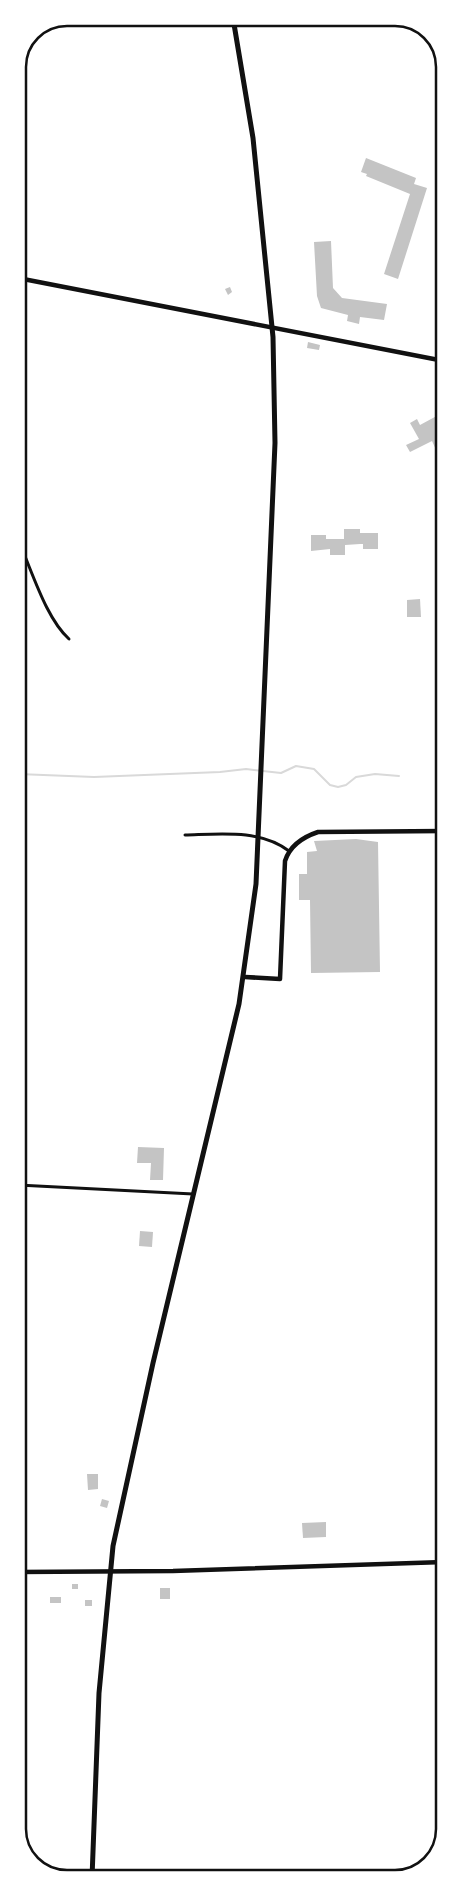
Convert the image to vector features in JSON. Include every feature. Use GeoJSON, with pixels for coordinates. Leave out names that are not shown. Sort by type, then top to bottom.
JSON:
{"type":"FeatureCollection","features":[{"type":"Feature","properties":{"kind":"main road"},"geometry":{"type":"LineString","coordinates":[[92,1870],[99,1693],[110,1572],[120,1513],[245,977],[258,852],[274,443],[273,326],[254,138],[234,26]]}},
{"type":"Feature","properties":{"kind":"street"},"geometry":{"type":"LineString","coordinates":[[26,280],[273,326],[436,359]]}},
{"type":"Feature","properties":{"kind":"street"},"geometry":{"type":"LineString","coordinates":[[26,557],[58,627],[69,639]]}},
{"type":"Feature","properties":{"kind":"street"},"geometry":{"type":"LineString","coordinates":[[245,977],[280,979],[284,867],[289,852],[302,839],[318,832],[436,831]]}},
{"type":"Feature","properties":{"kind":"street"},"geometry":{"type":"LineString","coordinates":[[185,835],[220,834],[264,838],[279,844],[289,852]]}},
{"type":"Feature","properties":{"kind":"street"},"geometry":{"type":"LineString","coordinates":[[26,1186],[193,1194]]}},
{"type":"Feature","properties":{"kind":"street"},"geometry":{"type":"LineString","coordinates":[[26,1572],[110,1572],[436,1562]]}},
{"type":"Feature","properties":{"kind":"building"},"geometry":{"type":"Polygon","coordinates":[[[366,158],[416,178],[414,184],[427,188],[398,279],[384,274],[410,194],[366,176],[367,174],[361,172],[366,158]]]}},
{"type":"Feature","properties":{"kind":"building"},"geometry":{"type":"Polygon","coordinates":[[[331,241],[333,288],[342,298],[387,304],[384,320],[360,317],[359,324],[347,321],[348,315],[321,308],[317,296],[314,242],[331,241]]]}},
{"type":"Feature","properties":{"kind":"building"},"geometry":{"type":"Polygon","coordinates":[[[230,287],[232,292],[228,295],[225,289],[230,287]]]}},
{"type":"Feature","properties":{"kind":"building"},"geometry":{"type":"Polygon","coordinates":[[[308,342],[320,345],[319,350],[307,348],[308,342]]]}},
{"type":"Feature","properties":{"kind":"building"},"geometry":{"type":"Polygon","coordinates":[[[436,416],[436,450],[432,441],[410,452],[406,445],[419,439],[410,423],[417,419],[420,425],[436,416]]]}},
{"type":"Feature","properties":{"kind":"building"},"geometry":{"type":"Polygon","coordinates":[[[344,529],[360,529],[360,533],[378,533],[378,549],[363,549],[363,544],[360,544],[345,545],[345,555],[330,555],[330,549],[311,551],[311,535],[326,535],[326,539],[344,539],[344,529]]]}},
{"type":"Feature","properties":{"kind":"building"},"geometry":{"type":"Polygon","coordinates":[[[420,599],[421,617],[407,617],[407,600],[420,599]]]}},
{"type":"Feature","properties":{"kind":"building"},"geometry":{"type":"Polygon","coordinates":[[[356,839],[378,842],[380,972],[311,973],[310,900],[299,900],[299,874],[307,874],[307,852],[317,851],[314,841],[356,839]]]}},
{"type":"Feature","properties":{"kind":"building"},"geometry":{"type":"Polygon","coordinates":[[[138,1147],[164,1148],[163,1180],[150,1180],[151,1163],[137,1163],[138,1147]]]}},
{"type":"Feature","properties":{"kind":"building"},"geometry":{"type":"Polygon","coordinates":[[[140,1231],[153,1232],[152,1247],[139,1246],[140,1231]]]}},
{"type":"Feature","properties":{"kind":"building"},"geometry":{"type":"Polygon","coordinates":[[[87,1474],[98,1474],[98,1489],[88,1490],[87,1474]]]}},
{"type":"Feature","properties":{"kind":"building"},"geometry":{"type":"Polygon","coordinates":[[[102,1499],[109,1501],[107,1508],[100,1506],[102,1499]]]}},
{"type":"Feature","properties":{"kind":"building"},"geometry":{"type":"Polygon","coordinates":[[[326,1522],[326,1537],[303,1538],[302,1523],[326,1522]]]}},
{"type":"Feature","properties":{"kind":"building"},"geometry":{"type":"Polygon","coordinates":[[[72,1584],[78,1584],[78,1589],[72,1589],[72,1584]]]}},
{"type":"Feature","properties":{"kind":"building"},"geometry":{"type":"Polygon","coordinates":[[[160,1588],[170,1588],[170,1599],[160,1599],[160,1588]]]}},
{"type":"Feature","properties":{"kind":"building"},"geometry":{"type":"Polygon","coordinates":[[[50,1597],[61,1597],[61,1603],[50,1603],[50,1597]]]}},
{"type":"Feature","properties":{"kind":"building"},"geometry":{"type":"Polygon","coordinates":[[[85,1600],[92,1600],[92,1606],[85,1606],[85,1600]]]}},
{"type":"Feature","properties":{"kind":"waterway"},"geometry":{"type":"LineString","coordinates":[[26,774],[94,777],[220,772],[246,769],[281,773],[296,766],[314,769],[330,785],[338,787],[346,785],[356,777],[375,774],[399,776]]}}]}
